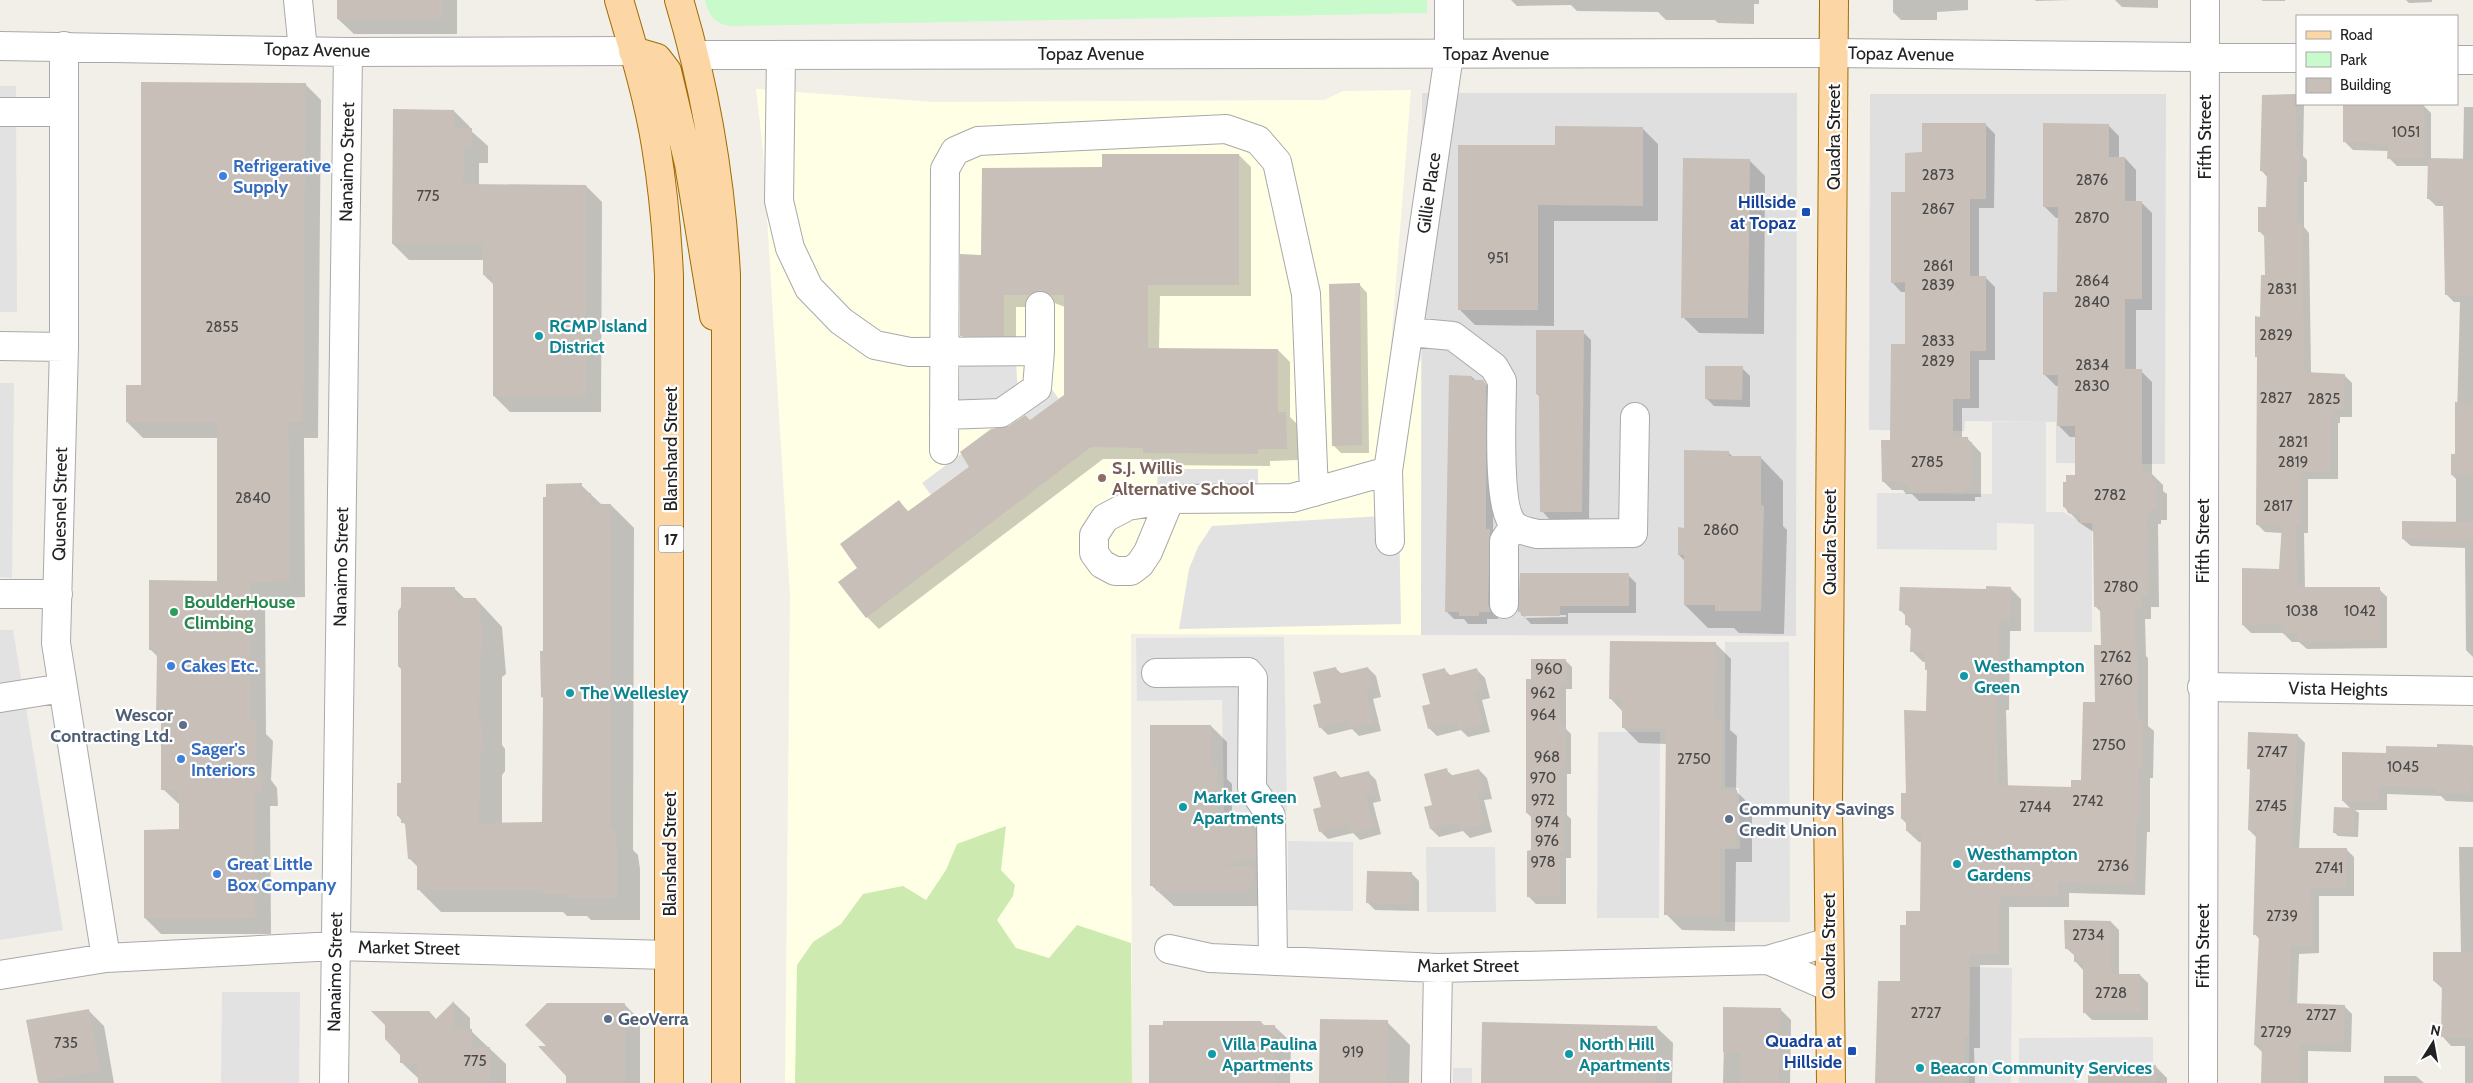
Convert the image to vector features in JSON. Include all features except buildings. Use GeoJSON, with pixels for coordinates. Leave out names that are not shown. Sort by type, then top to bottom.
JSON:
{"type":"FeatureCollection","features":[{"type":"Feature","properties":{"kind":"main road","name":"Blanshard Street"},"geometry":{"type":"LineString","coordinates":[[619,0],[656,144],[665,208],[670,276],[669,1083]]}},
{"type":"Feature","properties":{"kind":"main road"},"geometry":{"type":"LineString","coordinates":[[679,0],[695,55],[711,132],[722,210],[726,275],[726,1083]]}},
{"type":"Feature","properties":{"kind":"main road","name":"Quadra Street"},"geometry":{"type":"LineString","coordinates":[[1831,1083],[1828,794],[1834,0]]}},
{"type":"Feature","properties":{"kind":"main road"},"geometry":{"type":"LineString","coordinates":[[633,51],[657,58],[667,71],[690,164],[705,266],[726,378]]}},
{"type":"Feature","properties":{"kind":"street"},"geometry":{"type":"LineString","coordinates":[[298,0],[303,50]]}},
{"type":"Feature","properties":{"kind":"street","name":"Gillie Place"},"geometry":{"type":"LineString","coordinates":[[1390,541],[1388,470],[1449,55],[1449,0]]}},
{"type":"Feature","properties":{"kind":"street","name":"Fifth Street"},"geometry":{"type":"LineString","coordinates":[[2203,1083],[2204,0]]}},
{"type":"Feature","properties":{"kind":"street","name":"Topaz Avenue"},"geometry":{"type":"LineString","coordinates":[[0,46],[348,52],[633,51]]}},
{"type":"Feature","properties":{"kind":"street","name":"Quesnel Street"},"geometry":{"type":"LineString","coordinates":[[64,46],[64,347],[56,643],[106,958]]}},
{"type":"Feature","properties":{"kind":"street","name":"Nanaimo Street"},"geometry":{"type":"LineString","coordinates":[[334,1083],[348,52]]}},
{"type":"Feature","properties":{"kind":"street","name":"Topaz Avenue"},"geometry":{"type":"LineString","coordinates":[[695,55],[1834,53],[2296,58]]}},
{"type":"Feature","properties":{"kind":"street"},"geometry":{"type":"LineString","coordinates":[[781,55],[779,201],[790,248],[809,288],[841,321],[875,345],[910,352],[1040,350]]}},
{"type":"Feature","properties":{"kind":"street"},"geometry":{"type":"LineString","coordinates":[[2458,60],[2473,60]]}},
{"type":"Feature","properties":{"kind":"street"},"geometry":{"type":"LineString","coordinates":[[0,112],[64,112]]}},
{"type":"Feature","properties":{"kind":"street"},"geometry":{"type":"LineString","coordinates":[[944,450],[945,169],[955,151],[978,141],[1226,129],[1258,140],[1276,162],[1306,294],[1314,492]]}},
{"type":"Feature","properties":{"kind":"street"},"geometry":{"type":"LineString","coordinates":[[944,415],[1001,413],[1037,388],[1040,350],[1040,306]]}},
{"type":"Feature","properties":{"kind":"street"},"geometry":{"type":"LineString","coordinates":[[1409,332],[1453,336],[1494,367],[1502,381],[1502,494],[1507,512],[1514,526],[1537,534],[1633,533],[1635,417]]}},
{"type":"Feature","properties":{"kind":"street"},"geometry":{"type":"LineString","coordinates":[[0,346],[64,347]]}},
{"type":"Feature","properties":{"kind":"street"},"geometry":{"type":"LineString","coordinates":[[1170,499],[1292,498],[1388,470]]}},
{"type":"Feature","properties":{"kind":"street"},"geometry":{"type":"LineString","coordinates":[[1504,604],[1504,541],[1514,526]]}},
{"type":"Feature","properties":{"kind":"street"},"geometry":{"type":"LineString","coordinates":[[0,594],[58,594]]}},
{"type":"Feature","properties":{"kind":"street"},"geometry":{"type":"LineString","coordinates":[[1156,673],[1248,672],[1253,678],[1252,788],[1271,816],[1273,960]]}},
{"type":"Feature","properties":{"kind":"street","name":"Vista Heights"},"geometry":{"type":"LineString","coordinates":[[2202,687],[2473,691]]}},
{"type":"Feature","properties":{"kind":"street"},"geometry":{"type":"LineString","coordinates":[[0,698],[63,688]]}},
{"type":"Feature","properties":{"kind":"street","name":"Market Street"},"geometry":{"type":"LineString","coordinates":[[1169,949],[1210,958],[1438,968],[1768,960],[1829,942]]}},
{"type":"Feature","properties":{"kind":"street","name":"Market Street"},"geometry":{"type":"LineString","coordinates":[[0,975],[106,958],[336,946],[669,955]]}},
{"type":"Feature","properties":{"kind":"street","name":"Market Street"},"geometry":{"type":"LineString","coordinates":[[1768,960],[1829,987]]}},
{"type":"Feature","properties":{"kind":"street"},"geometry":{"type":"LineString","coordinates":[[1436,1083],[1438,968]]}},
{"type":"Feature","properties":{"kind":"shaded area"},"geometry":{"type":"Polygon","coordinates":[[[0,86],[16,86],[17,312],[0,312],[0,86]]]}},
{"type":"Feature","properties":{"kind":"shaded area","name":"S.J. Willis Alternative School"},"geometry":{"type":"Polygon","coordinates":[[[756,89],[934,102],[1324,100],[1343,91],[1411,90],[1390,357],[1421,361],[1421,635],[1131,634],[1132,1083],[785,1083],[790,595],[763,151],[756,89]]]}},
{"type":"Feature","properties":{"kind":"shaded area"},"geometry":{"type":"Polygon","coordinates":[[[1422,93],[1797,93],[1796,636],[1421,635],[1422,93]]]}},
{"type":"Feature","properties":{"kind":"shaded area"},"geometry":{"type":"Polygon","coordinates":[[[1870,94],[2166,94],[2165,464],[2056,463],[2056,422],[1965,421],[1964,431],[1869,430],[1870,94]]]}},
{"type":"Feature","properties":{"kind":"shaded area"},"geometry":{"type":"Polygon","coordinates":[[[1016,361],[1018,396],[1008,402],[959,403],[960,363],[1016,361]]]}},
{"type":"Feature","properties":{"kind":"shaded area"},"geometry":{"type":"Polygon","coordinates":[[[0,383],[14,383],[12,578],[0,577],[0,383]]]}},
{"type":"Feature","properties":{"kind":"shaded area"},"geometry":{"type":"Polygon","coordinates":[[[1050,387],[1059,399],[1029,421],[1020,410],[1050,387]]]}},
{"type":"Feature","properties":{"kind":"shaded area"},"geometry":{"type":"Polygon","coordinates":[[[1992,422],[2046,422],[2046,512],[2063,512],[2077,520],[2092,520],[2092,632],[2034,632],[2034,524],[1997,523],[1997,550],[1877,549],[1877,493],[1992,494],[1992,422]]]}},
{"type":"Feature","properties":{"kind":"shaded area"},"geometry":{"type":"Polygon","coordinates":[[[961,454],[971,466],[931,495],[922,483],[961,454]]]}},
{"type":"Feature","properties":{"kind":"shaded area"},"geometry":{"type":"Polygon","coordinates":[[[1158,469],[1258,469],[1258,488],[1157,486],[1158,469]]]}},
{"type":"Feature","properties":{"kind":"shaded area"},"geometry":{"type":"Polygon","coordinates":[[[1399,515],[1401,624],[1179,629],[1189,569],[1198,547],[1212,526],[1399,515]]]}},
{"type":"Feature","properties":{"kind":"shaded area"},"geometry":{"type":"Polygon","coordinates":[[[0,630],[13,630],[63,930],[0,940],[0,630]]]}},
{"type":"Feature","properties":{"kind":"shaded area"},"geometry":{"type":"Polygon","coordinates":[[[1284,637],[1287,811],[1224,812],[1222,700],[1137,701],[1136,638],[1284,637]]]}},
{"type":"Feature","properties":{"kind":"shaded area"},"geometry":{"type":"Polygon","coordinates":[[[1725,642],[1789,642],[1790,922],[1725,922],[1725,849],[1740,849],[1739,788],[1725,787],[1725,642]]]}},
{"type":"Feature","properties":{"kind":"shaded area"},"geometry":{"type":"Polygon","coordinates":[[[1598,732],[1660,732],[1659,918],[1597,918],[1598,732]]]}},
{"type":"Feature","properties":{"kind":"shaded area"},"geometry":{"type":"Polygon","coordinates":[[[1288,841],[1353,842],[1353,911],[1288,910],[1288,841]]]}},
{"type":"Feature","properties":{"kind":"shaded area"},"geometry":{"type":"Polygon","coordinates":[[[1426,847],[1495,847],[1496,912],[1427,912],[1426,847]]]}},
{"type":"Feature","properties":{"kind":"shaded area"},"geometry":{"type":"Polygon","coordinates":[[[1970,967],[2012,968],[2011,1083],[1969,1083],[1970,967]]]}},
{"type":"Feature","properties":{"kind":"shaded area"},"geometry":{"type":"Polygon","coordinates":[[[222,992],[300,992],[299,1083],[221,1083],[222,992]]]}},
{"type":"Feature","properties":{"kind":"shaded area"},"geometry":{"type":"Polygon","coordinates":[[[2153,1037],[2153,1062],[2079,1062],[2078,1083],[2019,1083],[2019,1038],[2153,1037]]]}},
{"type":"Feature","properties":{"kind":"shaded area"},"geometry":{"type":"Polygon","coordinates":[[[1453,1068],[1472,1068],[1472,1083],[1453,1083],[1453,1068]]]}},
{"type":"Feature","properties":{"kind":"green space"},"geometry":{"type":"Polygon","coordinates":[[[705,0],[1427,0],[1427,13],[731,26],[720,23],[713,18],[708,11],[705,0]]]}},
{"type":"Feature","properties":{"kind":"green space"},"geometry":{"type":"Polygon","coordinates":[[[1006,826],[1001,870],[1015,885],[1013,896],[997,920],[1016,948],[1049,958],[1077,925],[1131,943],[1132,1083],[795,1083],[797,965],[813,942],[841,924],[863,894],[903,886],[926,900],[946,870],[957,844],[1006,826]]]}},
{"type":"Feature","properties":{"kind":"place","name":"Refrigerative Supply"},"geometry":{"type":"Point","coordinates":[223,176]}},
{"type":"Feature","properties":{"kind":"place","name":"Hillside at Topaz"},"geometry":{"type":"Point","coordinates":[1806,212]}},
{"type":"Feature","properties":{"kind":"place","name":"RCMP Island District"},"geometry":{"type":"Point","coordinates":[539,336]}},
{"type":"Feature","properties":{"kind":"place","name":"S.J. Willis Alternative School"},"geometry":{"type":"Point","coordinates":[1102,478]}},
{"type":"Feature","properties":{"kind":"place","name":"BoulderHouse Climbing"},"geometry":{"type":"Point","coordinates":[174,612]}},
{"type":"Feature","properties":{"kind":"place","name":"Cakes Etc."},"geometry":{"type":"Point","coordinates":[171,666]}},
{"type":"Feature","properties":{"kind":"place","name":"Westhampton Green"},"geometry":{"type":"Point","coordinates":[1964,676]}},
{"type":"Feature","properties":{"kind":"place","name":"The Wellesley"},"geometry":{"type":"Point","coordinates":[570,693]}},
{"type":"Feature","properties":{"kind":"place","name":"Wescor Contracting Ltd."},"geometry":{"type":"Point","coordinates":[183,725]}},
{"type":"Feature","properties":{"kind":"place","name":"Sager's Interiors"},"geometry":{"type":"Point","coordinates":[181,759]}},
{"type":"Feature","properties":{"kind":"place","name":"Market Green Apartments"},"geometry":{"type":"Point","coordinates":[1183,807]}},
{"type":"Feature","properties":{"kind":"place","name":"Community Savings Credit Union"},"geometry":{"type":"Point","coordinates":[1729,819]}},
{"type":"Feature","properties":{"kind":"place","name":"Westhampton Gardens"},"geometry":{"type":"Point","coordinates":[1957,864]}},
{"type":"Feature","properties":{"kind":"place","name":"Great Little Box Company"},"geometry":{"type":"Point","coordinates":[217,874]}},
{"type":"Feature","properties":{"kind":"place","name":"GeoVerra"},"geometry":{"type":"Point","coordinates":[608,1019]}},
{"type":"Feature","properties":{"kind":"place","name":"Quadra at Hillside"},"geometry":{"type":"Point","coordinates":[1852,1051]}},
{"type":"Feature","properties":{"kind":"place","name":"Villa Paulina Apartments"},"geometry":{"type":"Point","coordinates":[1212,1054]}},
{"type":"Feature","properties":{"kind":"place","name":"North Hill Apartments"},"geometry":{"type":"Point","coordinates":[1569,1054]}},
{"type":"Feature","properties":{"kind":"place","name":"Beacon Community Services"},"geometry":{"type":"Point","coordinates":[1920,1068]}}]}
